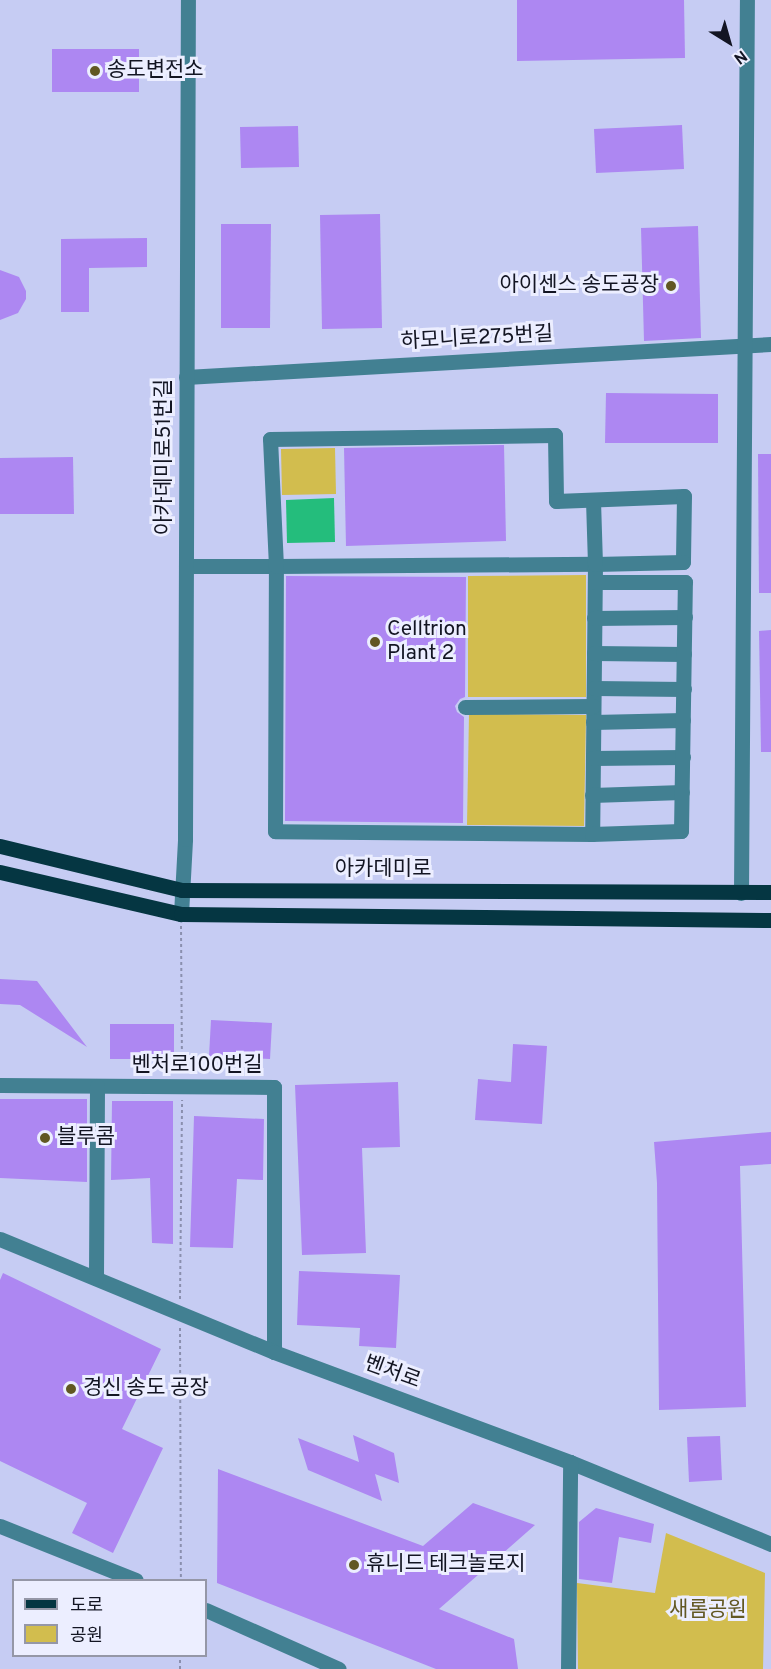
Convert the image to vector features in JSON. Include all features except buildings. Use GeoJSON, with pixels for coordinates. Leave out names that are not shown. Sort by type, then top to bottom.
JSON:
{"type":"FeatureCollection","features":[{"type":"Feature","properties":{"kind":"main road","name":"아카데미로"},"geometry":{"type":"LineString","coordinates":[[0,846],[182,890],[771,892]]}},
{"type":"Feature","properties":{"kind":"main road"},"geometry":{"type":"LineString","coordinates":[[0,872],[181,914],[771,920]]}},
{"type":"Feature","properties":{"kind":"street","name":"아카데미로51번길"},"geometry":{"type":"LineString","coordinates":[[181,914],[185,839],[188,0]]}},
{"type":"Feature","properties":{"kind":"street"},"geometry":{"type":"LineString","coordinates":[[741,893],[747,0]]}},
{"type":"Feature","properties":{"kind":"street","name":"하모니로275번길"},"geometry":{"type":"LineString","coordinates":[[186,377],[771,344]]}},
{"type":"Feature","properties":{"kind":"street"},"geometry":{"type":"LineString","coordinates":[[186,566],[276,566],[595,564],[683,562],[684,496],[556,501],[555,435],[270,439],[276,566],[275,831],[592,834],[681,831],[685,582],[595,582]]}},
{"type":"Feature","properties":{"kind":"street"},"geometry":{"type":"LineString","coordinates":[[592,834],[595,582],[593,500]]}},
{"type":"Feature","properties":{"kind":"street"},"geometry":{"type":"LineString","coordinates":[[594,618],[685,616]]}},
{"type":"Feature","properties":{"kind":"street"},"geometry":{"type":"LineString","coordinates":[[594,653],[684,654]]}},
{"type":"Feature","properties":{"kind":"street"},"geometry":{"type":"LineString","coordinates":[[594,688],[684,689]]}},
{"type":"Feature","properties":{"kind":"street"},"geometry":{"type":"LineString","coordinates":[[465,707],[683,720]]}},
{"type":"Feature","properties":{"kind":"street"},"geometry":{"type":"LineString","coordinates":[[593,758],[683,757]]}},
{"type":"Feature","properties":{"kind":"street"},"geometry":{"type":"LineString","coordinates":[[592,795],[682,792]]}},
{"type":"Feature","properties":{"kind":"street","name":"벤처로100번길"},"geometry":{"type":"LineString","coordinates":[[0,1085],[274,1087],[274,1352]]}},
{"type":"Feature","properties":{"kind":"street"},"geometry":{"type":"LineString","coordinates":[[96,1278],[97,1086]]}},
{"type":"Feature","properties":{"kind":"street","name":"벤처로"},"geometry":{"type":"LineString","coordinates":[[0,1239],[274,1352],[570,1462],[771,1544]]}},
{"type":"Feature","properties":{"kind":"street"},"geometry":{"type":"LineString","coordinates":[[568,1669],[570,1462]]}},
{"type":"Feature","properties":{"kind":"street"},"geometry":{"type":"LineString","coordinates":[[0,1526],[131,1579]]}},
{"type":"Feature","properties":{"kind":"street"},"geometry":{"type":"LineString","coordinates":[[207,1610],[339,1669]]}},
{"type":"Feature","properties":{"kind":"path"},"geometry":{"type":"LineString","coordinates":[[181,914],[181,1579]]}},
{"type":"Feature","properties":{"kind":"green space"},"geometry":{"type":"Polygon","coordinates":[[[335,448],[336,494],[282,495],[281,449],[335,448]]]}},
{"type":"Feature","properties":{"kind":"green space"},"geometry":{"type":"Polygon","coordinates":[[[586,575],[586,697],[468,697],[468,576],[586,575]]]}},
{"type":"Feature","properties":{"kind":"green space"},"geometry":{"type":"Polygon","coordinates":[[[469,714],[586,715],[584,826],[467,825],[469,714]]]}},
{"type":"Feature","properties":{"kind":"green space","name":"새롬공원"},"geometry":{"type":"Polygon","coordinates":[[[666,1533],[765,1573],[763,1669],[578,1669],[577,1583],[655,1593],[666,1533]]]}},
{"type":"Feature","properties":{"kind":"shaded area"},"geometry":{"type":"Polygon","coordinates":[[[334,498],[335,542],[287,543],[286,500],[334,498]]]}},
{"type":"Feature","properties":{"kind":"place","name":"송도변전소"},"geometry":{"type":"Point","coordinates":[95,71]}},
{"type":"Feature","properties":{"kind":"place","name":"아이센스 송도공장"},"geometry":{"type":"Point","coordinates":[671,286]}},
{"type":"Feature","properties":{"kind":"place","name":"Celltrion Plant 2"},"geometry":{"type":"Point","coordinates":[375,642]}},
{"type":"Feature","properties":{"kind":"place","name":"블루콤"},"geometry":{"type":"Point","coordinates":[45,1138]}},
{"type":"Feature","properties":{"kind":"place","name":"경신 송도 공장"},"geometry":{"type":"Point","coordinates":[71,1389]}},
{"type":"Feature","properties":{"kind":"place","name":"휴니드 테크놀로지"},"geometry":{"type":"Point","coordinates":[354,1565]}}]}
